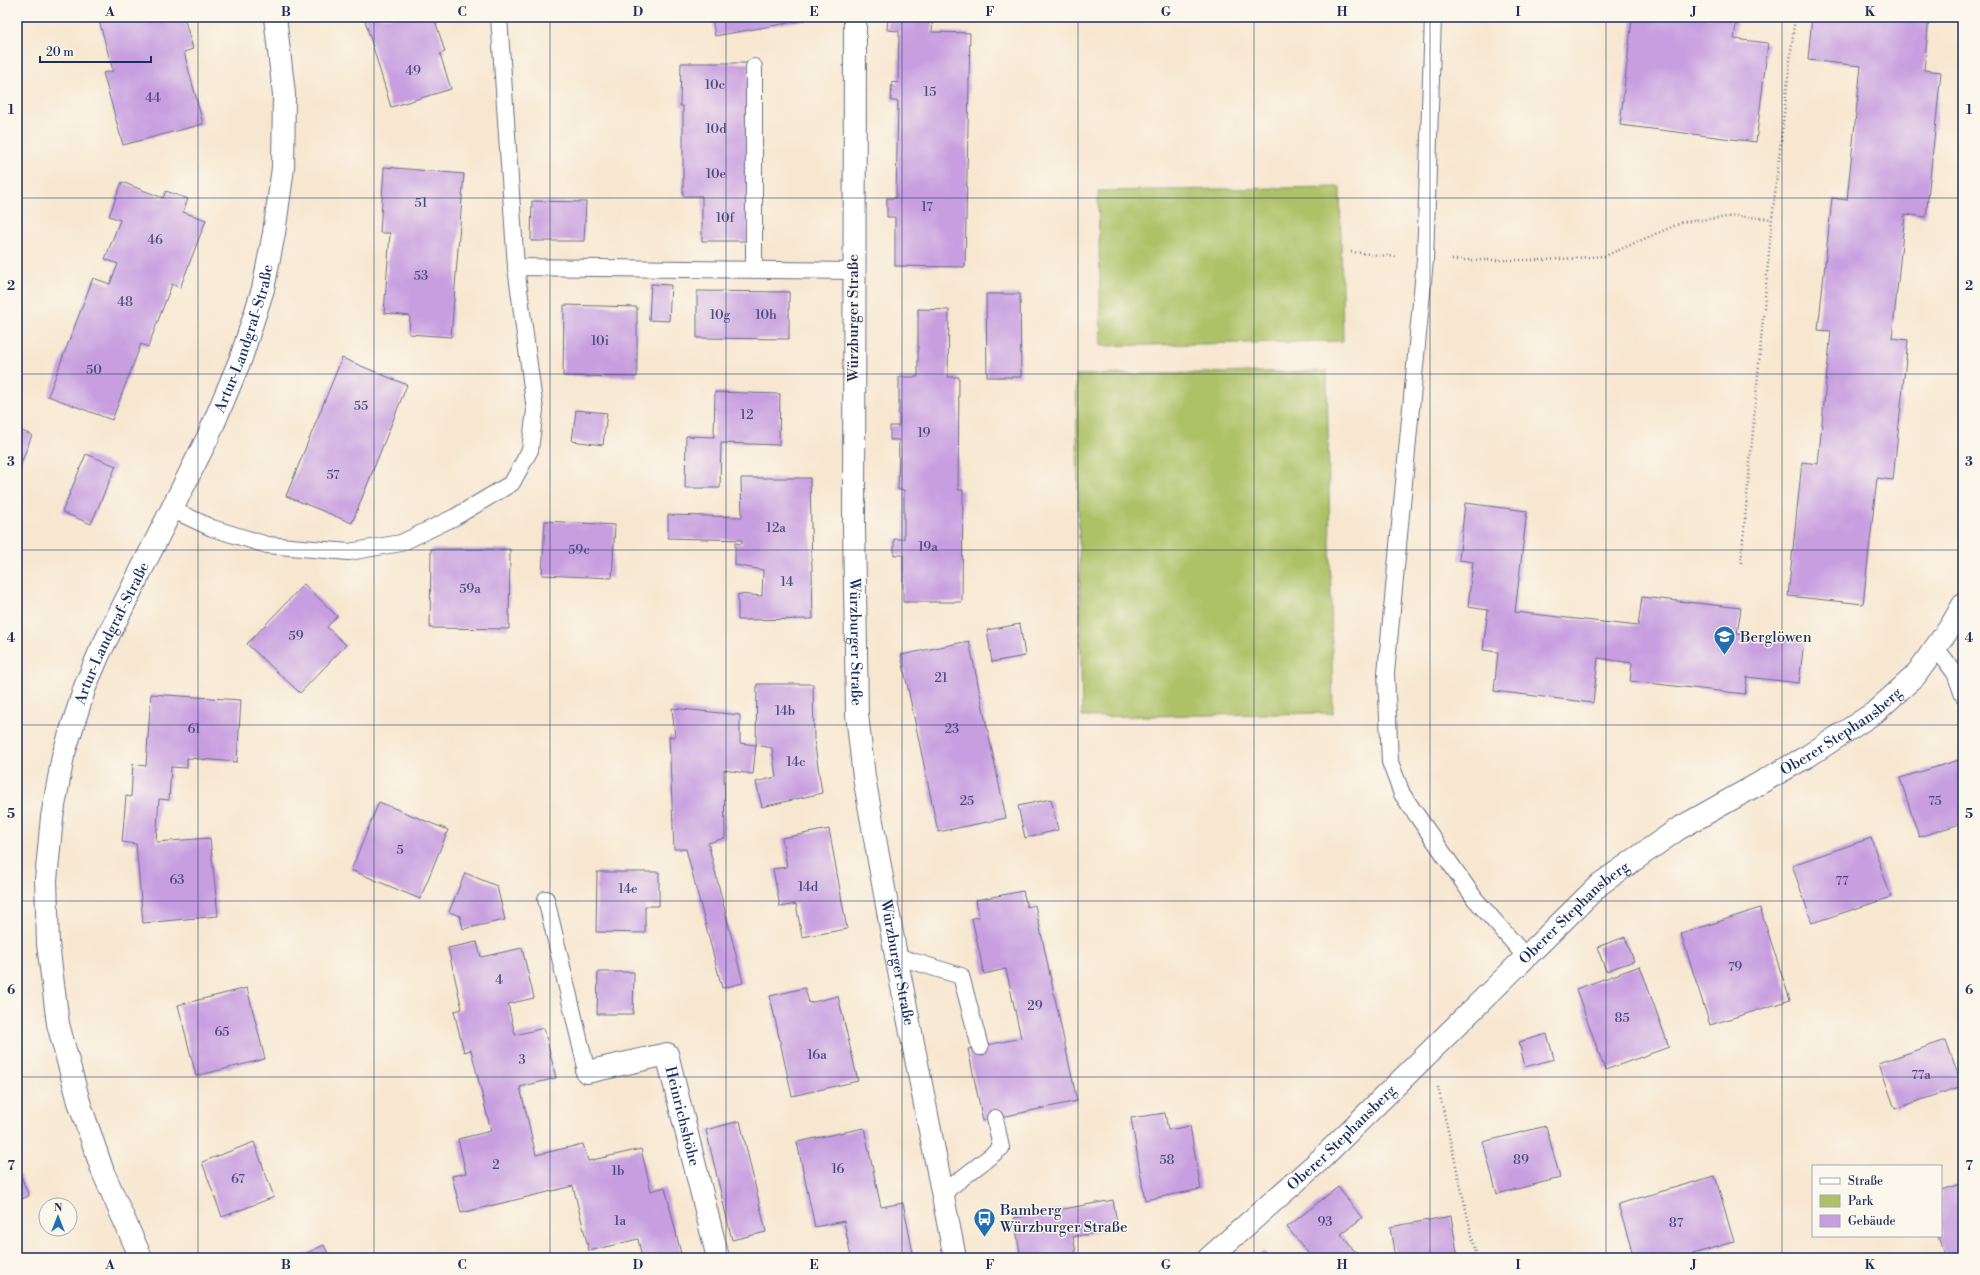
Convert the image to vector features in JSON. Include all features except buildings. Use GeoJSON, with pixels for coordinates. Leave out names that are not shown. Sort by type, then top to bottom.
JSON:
{"type":"FeatureCollection","features":[{"type":"Feature","properties":{"kind":"street","name":"Artur-Landgraf-Straße"},"geometry":{"type":"LineString","coordinates":[[141,1258],[103,1172],[93,1144],[79,1102],[58,1024],[48,944],[46,880],[52,817],[63,756],[85,687],[99,654],[208,437],[241,358],[262,289],[274,233],[283,168],[284,94],[275,17]]}},
{"type":"Feature","properties":{"kind":"street","name":"Würzburger Straße"},"geometry":{"type":"LineString","coordinates":[[855,17],[853,271],[854,604],[857,714],[864,777],[896,956],[955,1258]]}},
{"type":"Feature","properties":{"kind":"street","name":"Oberer Stephansberg"},"geometry":{"type":"LineString","coordinates":[[1209,1258],[1320,1160],[1431,1053],[1600,884],[1678,829],[1808,756],[1874,712],[1915,676],[1951,626],[1963,605]]}},
{"type":"Feature","properties":{"kind":"street","name":"Heinrichshöhe"},"geometry":{"type":"LineString","coordinates":[[587,1072],[666,1054],[718,1258]]}},
{"type":"Feature","properties":{"kind":"lane"},"geometry":{"type":"LineString","coordinates":[[171,509],[212,528],[267,545],[348,552],[401,543],[455,517],[512,483],[530,450],[535,410],[516,267],[498,17]]}},
{"type":"Feature","properties":{"kind":"lane"},"geometry":{"type":"LineString","coordinates":[[1433,17],[1425,260],[1386,672],[1390,762],[1402,794],[1466,887],[1526,957]]}},
{"type":"Feature","properties":{"kind":"lane"},"geometry":{"type":"LineString","coordinates":[[754,67],[754,270]]}},
{"type":"Feature","properties":{"kind":"lane"},"geometry":{"type":"LineString","coordinates":[[516,267],[853,271]]}},
{"type":"Feature","properties":{"kind":"lane"},"geometry":{"type":"LineString","coordinates":[[1936,648],[1955,673],[1963,695]]}},
{"type":"Feature","properties":{"kind":"lane"},"geometry":{"type":"LineString","coordinates":[[546,899],[587,1072]]}},
{"type":"Feature","properties":{"kind":"lane"},"geometry":{"type":"LineString","coordinates":[[896,956],[961,976],[980,1047]]}},
{"type":"Feature","properties":{"kind":"lane"},"geometry":{"type":"LineString","coordinates":[[943,1193],[1001,1148],[995,1118]]}},
{"type":"Feature","properties":{"kind":"path"},"geometry":{"type":"LineString","coordinates":[[1741,563],[1772,219],[1795,17]]}},
{"type":"Feature","properties":{"kind":"path"},"geometry":{"type":"LineString","coordinates":[[1351,252],[1425,260],[1545,260],[1605,256],[1683,222],[1736,216],[1772,219]]}},
{"type":"Feature","properties":{"kind":"path"},"geometry":{"type":"LineString","coordinates":[[1431,1053],[1477,1258]]}},
{"type":"Feature","properties":{"kind":"green space"},"geometry":{"type":"Polygon","coordinates":[[[1340,187],[1343,341],[1101,346],[1098,191],[1340,187]]]}},
{"type":"Feature","properties":{"kind":"green space"},"geometry":{"type":"Polygon","coordinates":[[[1327,371],[1333,713],[1082,717],[1076,375],[1327,371]]]}},
{"type":"Feature","properties":{"kind":"place","name":"Berglöwen"},"geometry":{"type":"Point","coordinates":[1724,656]}},
{"type":"Feature","properties":{"kind":"place","name":"Bamberg Würzburger Straße"},"geometry":{"type":"Point","coordinates":[985,1238]}}]}
